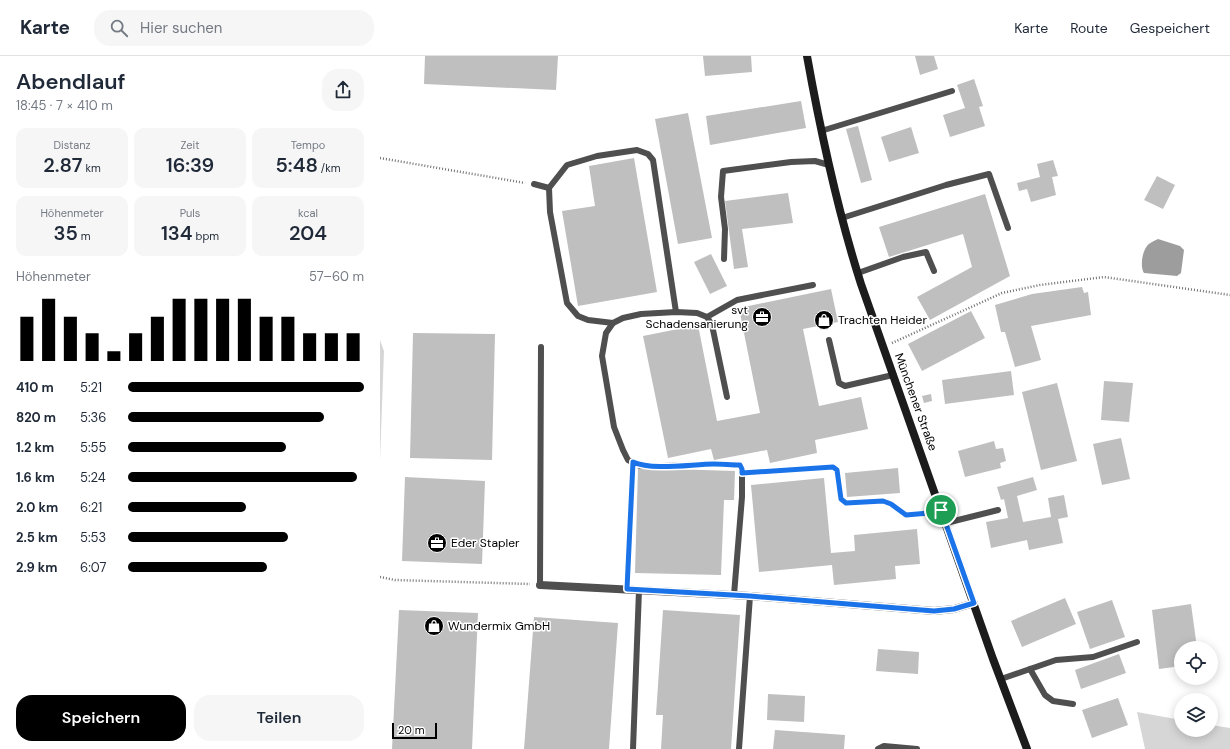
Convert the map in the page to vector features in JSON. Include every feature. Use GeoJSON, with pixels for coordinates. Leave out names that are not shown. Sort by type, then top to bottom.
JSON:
{"type":"FeatureCollection","features":[{"type":"Feature","properties":{"kind":"main road","name":"Münchener Straße"},"geometry":{"type":"LineString","coordinates":[[807,56],[821,131],[842,218],[858,273],[1027,749]]}},
{"type":"Feature","properties":{"kind":"street"},"geometry":{"type":"LineString","coordinates":[[540,585],[750,596],[934,611],[954,609],[974,603]]}},
{"type":"Feature","properties":{"kind":"lane"},"geometry":{"type":"LineString","coordinates":[[821,131],[952,91]]}},
{"type":"Feature","properties":{"kind":"lane"},"geometry":{"type":"LineString","coordinates":[[676,312],[653,160],[648,154],[637,150],[597,156],[567,165],[549,188],[550,212],[567,303],[578,316],[588,320],[612,323],[623,318],[641,314],[676,312],[697,313],[707,317],[712,325],[727,397]]}},
{"type":"Feature","properties":{"kind":"lane"},"geometry":{"type":"LineString","coordinates":[[724,259],[725,229],[721,197],[723,171],[791,162],[815,161],[829,165]]}},
{"type":"Feature","properties":{"kind":"lane"},"geometry":{"type":"LineString","coordinates":[[842,218],[946,185],[989,174],[1008,228]]}},
{"type":"Feature","properties":{"kind":"lane"},"geometry":{"type":"LineString","coordinates":[[534,184],[549,188]]}},
{"type":"Feature","properties":{"kind":"lane"},"geometry":{"type":"LineString","coordinates":[[858,273],[903,257],[926,252],[934,271]]}},
{"type":"Feature","properties":{"kind":"lane"},"geometry":{"type":"LineString","coordinates":[[707,317],[737,300],[813,285]]}},
{"type":"Feature","properties":{"kind":"lane"},"geometry":{"type":"LineString","coordinates":[[612,323],[606,333],[602,356],[614,427],[628,460],[640,466],[715,464],[740,465],[742,469],[742,497],[734,595]]}},
{"type":"Feature","properties":{"kind":"lane"},"geometry":{"type":"LineString","coordinates":[[829,340],[839,383],[845,386],[893,375]]}},
{"type":"Feature","properties":{"kind":"lane"},"geometry":{"type":"LineString","coordinates":[[540,585],[541,347]]}},
{"type":"Feature","properties":{"kind":"lane"},"geometry":{"type":"LineString","coordinates":[[627,589],[633,462]]}},
{"type":"Feature","properties":{"kind":"lane"},"geometry":{"type":"LineString","coordinates":[[742,473],[833,467],[837,470],[841,499],[846,503],[883,501],[891,504],[906,515],[929,513],[941,510]]}},
{"type":"Feature","properties":{"kind":"lane"},"geometry":{"type":"LineString","coordinates":[[946,523],[998,510]]}},
{"type":"Feature","properties":{"kind":"lane"},"geometry":{"type":"LineString","coordinates":[[632,749],[640,590]]}},
{"type":"Feature","properties":{"kind":"lane"},"geometry":{"type":"LineString","coordinates":[[739,749],[750,596]]}},
{"type":"Feature","properties":{"kind":"lane"},"geometry":{"type":"LineString","coordinates":[[1001,679],[1056,660],[1093,657],[1137,642]]}},
{"type":"Feature","properties":{"kind":"lane"},"geometry":{"type":"LineString","coordinates":[[1030,669],[1045,695],[1053,701],[1073,704]]}},
{"type":"Feature","properties":{"kind":"lane"},"geometry":{"type":"LineString","coordinates":[[878,749],[884,746],[917,749]]}},
{"type":"Feature","properties":{"kind":"path"},"geometry":{"type":"LineString","coordinates":[[380,158],[534,184]]}},
{"type":"Feature","properties":{"kind":"path"},"geometry":{"type":"LineString","coordinates":[[883,347],[1002,293],[1040,285],[1104,277],[1230,295]]}},
{"type":"Feature","properties":{"kind":"path"},"geometry":{"type":"LineString","coordinates":[[380,577],[394,580],[540,585]]}},
{"type":"Feature","properties":{"kind":"shaded area"},"geometry":{"type":"Polygon","coordinates":[[[1158,239],[1180,246],[1184,250],[1181,273],[1177,276],[1144,273],[1142,263],[1145,249],[1148,245],[1158,239]]]}},
{"type":"Feature","properties":{"kind":"shaded area"},"geometry":{"type":"Polygon","coordinates":[[[380,340],[384,351],[380,460],[380,340]]]}},
{"type":"Feature","properties":{"kind":"shaded area"},"geometry":{"type":"Polygon","coordinates":[[[1137,712],[1174,719],[1174,737],[1218,737],[1218,726],[1230,728],[1230,749],[1145,749],[1137,712]]]}},
{"type":"Feature","properties":{"kind":"building"},"geometry":{"type":"Polygon","coordinates":[[[425,56],[558,56],[556,90],[424,84],[425,56]]]}},
{"type":"Feature","properties":{"kind":"building"},"geometry":{"type":"Polygon","coordinates":[[[703,56],[751,56],[752,72],[705,76],[703,56]]]}},
{"type":"Feature","properties":{"kind":"building"},"geometry":{"type":"Polygon","coordinates":[[[915,56],[934,56],[938,69],[920,75],[915,56]]]}},
{"type":"Feature","properties":{"kind":"building"},"geometry":{"type":"Polygon","coordinates":[[[974,79],[983,106],[979,107],[985,126],[950,137],[943,115],[965,108],[957,85],[974,79]]]}},
{"type":"Feature","properties":{"kind":"building"},"geometry":{"type":"Polygon","coordinates":[[[801,101],[806,128],[710,145],[706,116],[801,101]]]}},
{"type":"Feature","properties":{"kind":"building"},"geometry":{"type":"Polygon","coordinates":[[[688,113],[712,238],[678,244],[655,119],[688,113]]]}},
{"type":"Feature","properties":{"kind":"building"},"geometry":{"type":"Polygon","coordinates":[[[858,126],[872,180],[861,183],[846,129],[858,126]]]}},
{"type":"Feature","properties":{"kind":"building"},"geometry":{"type":"Polygon","coordinates":[[[911,127],[919,153],[889,162],[881,137],[911,127]]]}},
{"type":"Feature","properties":{"kind":"building"},"geometry":{"type":"Polygon","coordinates":[[[634,158],[657,292],[578,306],[562,211],[595,206],[589,166],[634,158]]]}},
{"type":"Feature","properties":{"kind":"building"},"geometry":{"type":"Polygon","coordinates":[[[1053,160],[1058,176],[1052,177],[1056,195],[1031,202],[1027,189],[1019,191],[1017,183],[1040,177],[1037,164],[1053,160]]]}},
{"type":"Feature","properties":{"kind":"building"},"geometry":{"type":"Polygon","coordinates":[[[1157,176],[1175,185],[1163,209],[1144,200],[1157,176]]]}},
{"type":"Feature","properties":{"kind":"building"},"geometry":{"type":"Polygon","coordinates":[[[788,193],[793,223],[742,229],[748,267],[734,269],[725,201],[788,193]]]}},
{"type":"Feature","properties":{"kind":"building"},"geometry":{"type":"Polygon","coordinates":[[[985,194],[1010,276],[930,320],[917,297],[972,267],[963,234],[889,257],[879,227],[985,194]]]}},
{"type":"Feature","properties":{"kind":"building"},"geometry":{"type":"Polygon","coordinates":[[[711,254],[727,286],[710,294],[694,262],[711,254]]]}},
{"type":"Feature","properties":{"kind":"building"},"geometry":{"type":"Polygon","coordinates":[[[1082,287],[1084,293],[1088,292],[1091,315],[1031,326],[1041,360],[1015,367],[1005,332],[1001,332],[995,305],[1032,294],[1082,287]]]}},
{"type":"Feature","properties":{"kind":"building"},"geometry":{"type":"Polygon","coordinates":[[[831,289],[838,322],[803,329],[819,406],[861,397],[868,429],[815,440],[817,453],[770,463],[767,450],[714,460],[711,449],[668,458],[643,336],[698,325],[717,421],[760,413],[739,308],[831,289]]]}},
{"type":"Feature","properties":{"kind":"building"},"geometry":{"type":"Polygon","coordinates":[[[971,311],[985,338],[922,371],[908,344],[971,311]]]}},
{"type":"Feature","properties":{"kind":"building"},"geometry":{"type":"Polygon","coordinates":[[[413,333],[495,334],[492,460],[410,458],[413,333]]]}},
{"type":"Feature","properties":{"kind":"building"},"geometry":{"type":"Polygon","coordinates":[[[1011,371],[1014,395],[945,404],[942,380],[1011,371]]]}},
{"type":"Feature","properties":{"kind":"building"},"geometry":{"type":"Polygon","coordinates":[[[1104,381],[1133,383],[1129,422],[1101,420],[1104,381]]]}},
{"type":"Feature","properties":{"kind":"building"},"geometry":{"type":"Polygon","coordinates":[[[1057,383],[1077,461],[1041,470],[1022,392],[1057,383]]]}},
{"type":"Feature","properties":{"kind":"building"},"geometry":{"type":"Polygon","coordinates":[[[931,394],[932,401],[924,403],[922,396],[931,394]]]}},
{"type":"Feature","properties":{"kind":"building"},"geometry":{"type":"Polygon","coordinates":[[[1121,438],[1130,479],[1102,485],[1093,444],[1121,438]]]}},
{"type":"Feature","properties":{"kind":"building"},"geometry":{"type":"Polygon","coordinates":[[[994,441],[996,449],[1003,448],[1006,461],[1000,463],[1001,468],[965,477],[958,451],[994,441]]]}},
{"type":"Feature","properties":{"kind":"building"},"geometry":{"type":"Polygon","coordinates":[[[638,468],[735,471],[734,500],[724,500],[721,575],[635,573],[638,468]]]}},
{"type":"Feature","properties":{"kind":"building"},"geometry":{"type":"Polygon","coordinates":[[[898,468],[900,493],[847,497],[845,473],[898,468]]]}},
{"type":"Feature","properties":{"kind":"building"},"geometry":{"type":"Polygon","coordinates":[[[405,477],[485,481],[482,564],[402,561],[405,477]]]}},
{"type":"Feature","properties":{"kind":"building"},"geometry":{"type":"Polygon","coordinates":[[[1033,477],[1037,490],[1017,496],[1023,522],[1051,517],[1048,498],[1064,495],[1068,517],[1058,519],[1063,543],[1029,550],[1027,540],[991,548],[986,522],[1008,518],[1004,499],[1001,500],[997,487],[1033,477]]]}},
{"type":"Feature","properties":{"kind":"building"},"geometry":{"type":"Polygon","coordinates":[[[824,478],[831,553],[855,551],[854,535],[917,529],[920,564],[895,566],[896,579],[834,585],[832,565],[759,572],[751,485],[824,478]]]}},
{"type":"Feature","properties":{"kind":"building"},"geometry":{"type":"Polygon","coordinates":[[[1065,598],[1076,624],[1022,647],[1011,621],[1065,598]]]}},
{"type":"Feature","properties":{"kind":"building"},"geometry":{"type":"Polygon","coordinates":[[[1112,600],[1125,637],[1090,649],[1077,612],[1112,600]]]}},
{"type":"Feature","properties":{"kind":"building"},"geometry":{"type":"Polygon","coordinates":[[[1191,604],[1196,641],[1174,641],[1174,667],[1159,669],[1152,610],[1191,604]]]}},
{"type":"Feature","properties":{"kind":"building"},"geometry":{"type":"Polygon","coordinates":[[[399,610],[478,613],[472,749],[392,749],[399,610]]]}},
{"type":"Feature","properties":{"kind":"building"},"geometry":{"type":"Polygon","coordinates":[[[663,610],[740,615],[731,749],[661,749],[663,715],[656,715],[663,610]]]}},
{"type":"Feature","properties":{"kind":"building"},"geometry":{"type":"Polygon","coordinates":[[[534,617],[618,623],[609,749],[524,749],[534,617]]]}},
{"type":"Feature","properties":{"kind":"building"},"geometry":{"type":"Polygon","coordinates":[[[878,649],[919,652],[918,674],[876,671],[878,649]]]}},
{"type":"Feature","properties":{"kind":"building"},"geometry":{"type":"Polygon","coordinates":[[[1119,654],[1126,673],[1081,689],[1075,670],[1119,654]]]}},
{"type":"Feature","properties":{"kind":"building"},"geometry":{"type":"Polygon","coordinates":[[[768,694],[805,696],[804,722],[767,720],[768,694]]]}},
{"type":"Feature","properties":{"kind":"building"},"geometry":{"type":"Polygon","coordinates":[[[1118,698],[1128,725],[1092,738],[1082,710],[1118,698]]]}},
{"type":"Feature","properties":{"kind":"building"},"geometry":{"type":"Polygon","coordinates":[[[775,730],[845,735],[844,749],[773,749],[775,730]]]}},
{"type":"Feature","properties":{"kind":"place","name":"svt Schadensanierung"},"geometry":{"type":"Point","coordinates":[762,317]}},
{"type":"Feature","properties":{"kind":"place","name":"Trachten Heider"},"geometry":{"type":"Point","coordinates":[824,320]}},
{"type":"Feature","properties":{"kind":"place","name":"Eder Stapler"},"geometry":{"type":"Point","coordinates":[437,543]}},
{"type":"Feature","properties":{"kind":"place","name":"Wundermix GmbH"},"geometry":{"type":"Point","coordinates":[434,626]}},
{"type":"Feature","properties":{"kind":"route"},"geometry":{"type":"LineString","coordinates":[[633,462],[640,466],[715,464],[740,465],[742,473],[833,467],[837,470],[841,499],[846,503],[883,501],[891,504],[906,515],[929,513],[941,510],[974,603],[954,609],[934,611],[750,596],[627,589],[633,462]]}}]}
